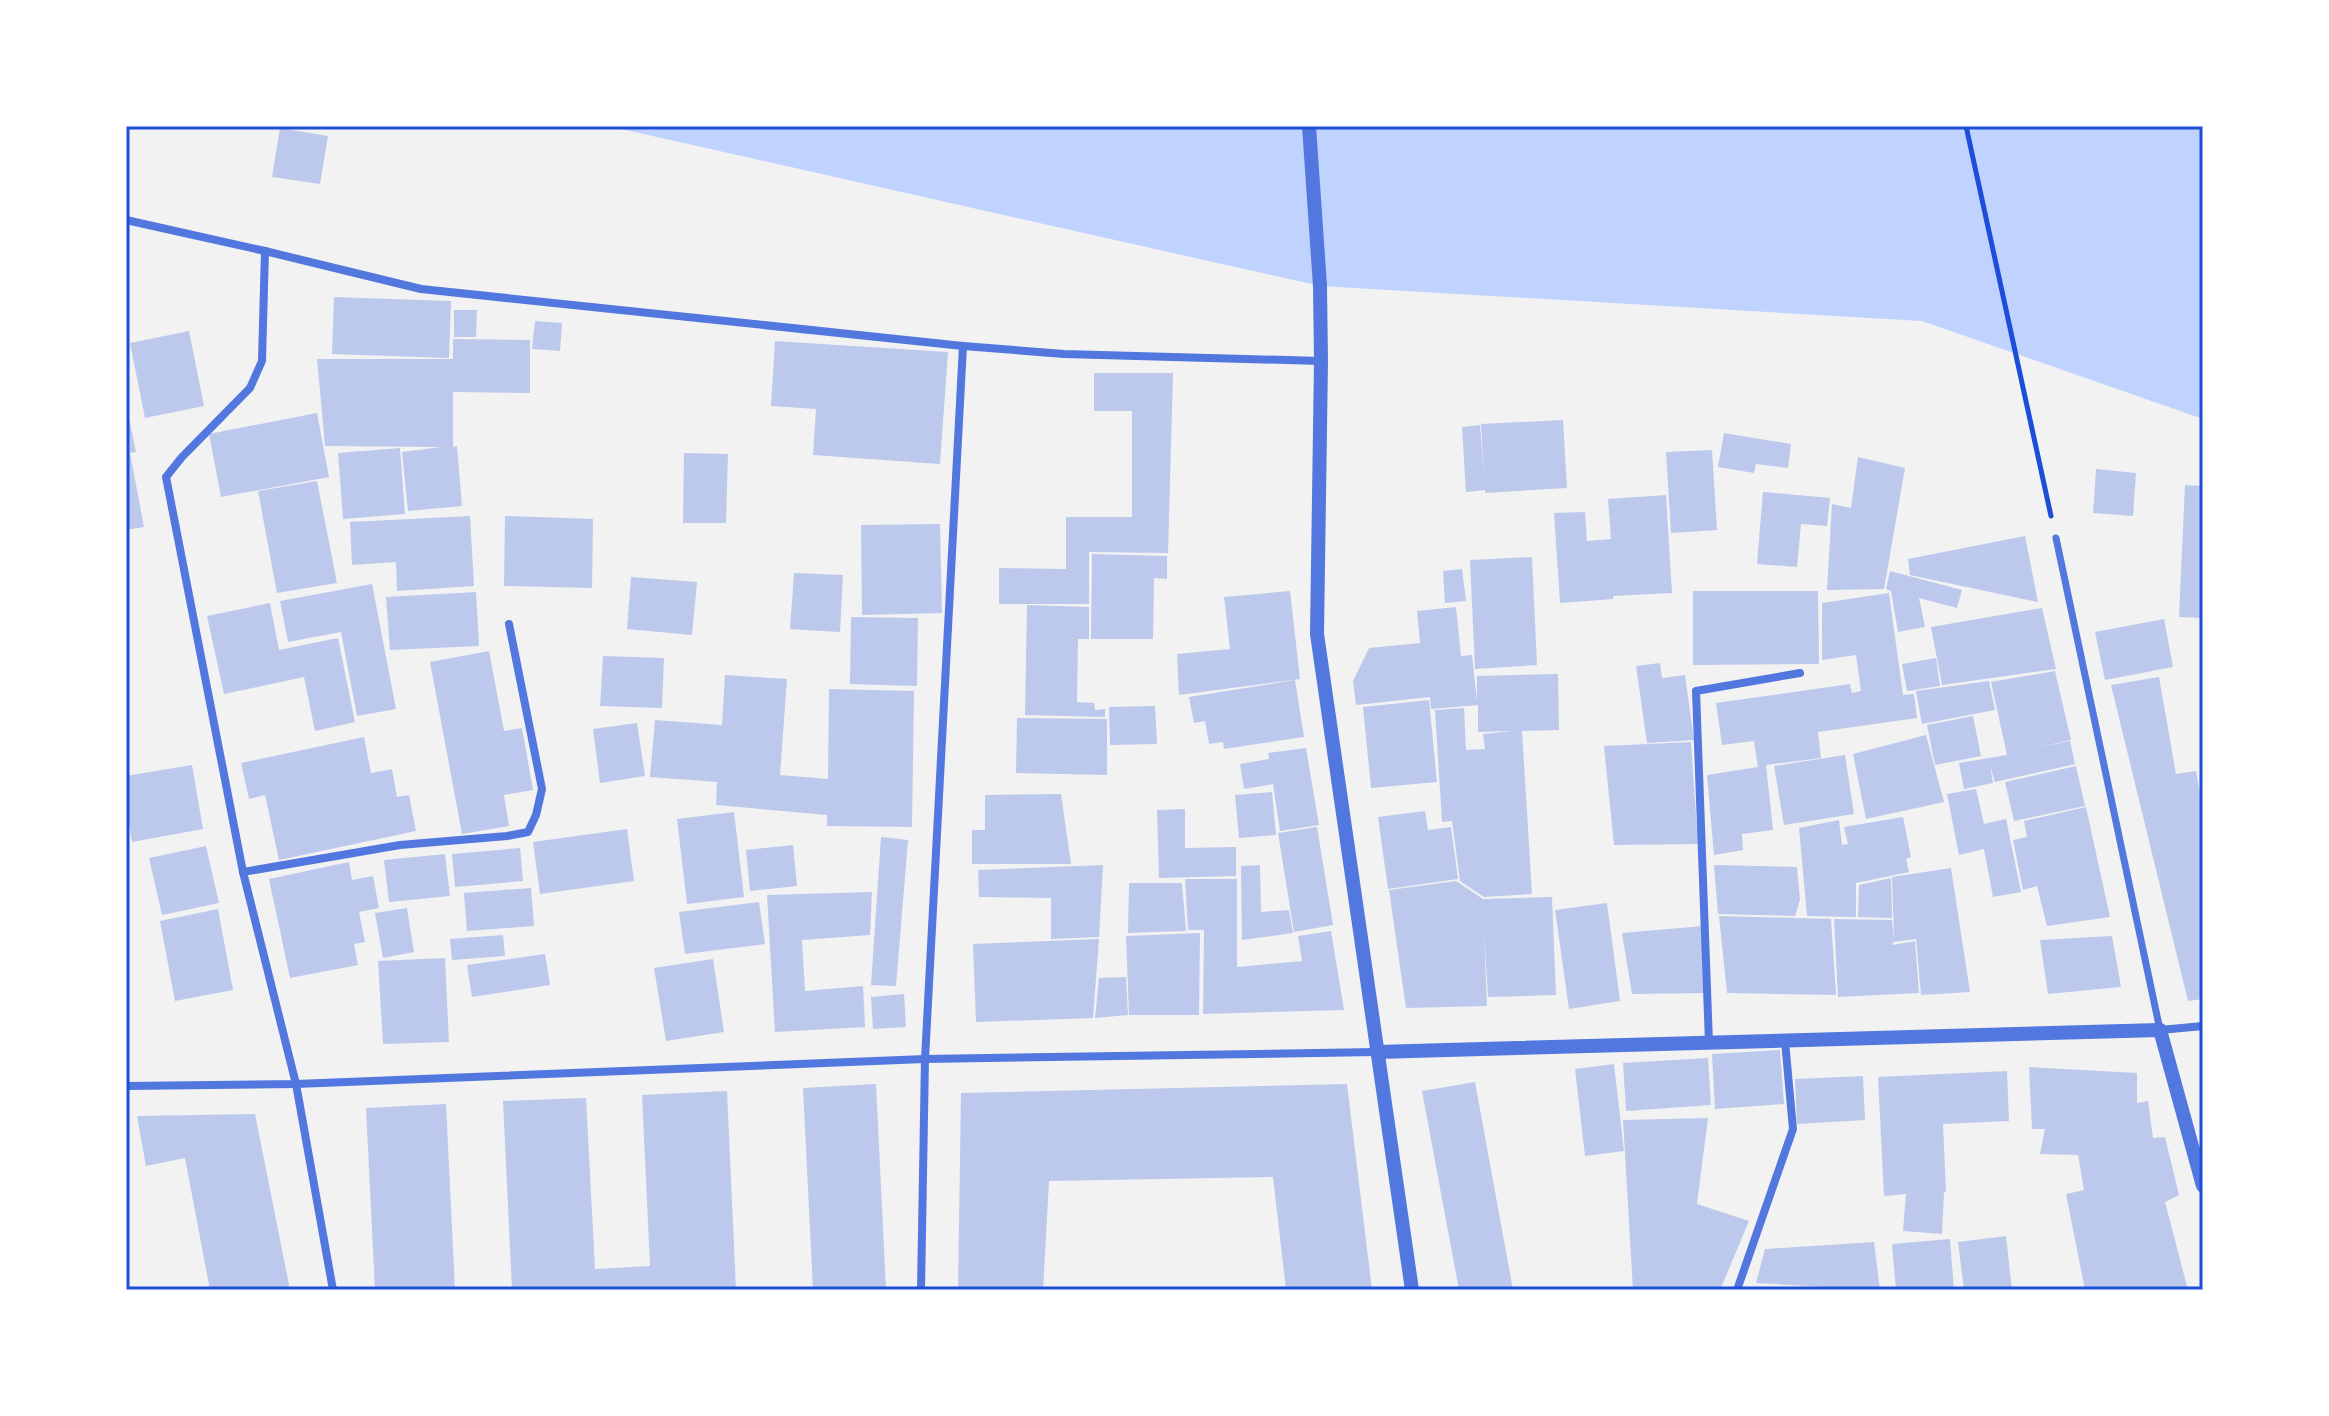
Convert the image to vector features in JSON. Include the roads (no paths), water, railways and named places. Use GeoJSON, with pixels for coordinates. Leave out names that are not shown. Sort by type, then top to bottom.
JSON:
{"type":"FeatureCollection","features":[{"type":"Feature","properties":{"kind":"street"},"geometry":{"type":"LineString","coordinates":[[1309,126],[1320,286],[1317,634],[1412,1290]]}},
{"type":"Feature","properties":{"kind":"street"},"geometry":{"type":"LineString","coordinates":[[126,220],[421,289],[963,346],[1064,354],[1321,361]]}},
{"type":"Feature","properties":{"kind":"street"},"geometry":{"type":"LineString","coordinates":[[265,251],[262,361],[250,388],[166,477],[243,872],[296,1084],[333,1290]]}},
{"type":"Feature","properties":{"kind":"street"},"geometry":{"type":"LineString","coordinates":[[921,1290],[925,1059],[963,346]]}},
{"type":"Feature","properties":{"kind":"street"},"geometry":{"type":"LineString","coordinates":[[2056,538],[2160,1030],[2203,1186]]}},
{"type":"Feature","properties":{"kind":"street"},"geometry":{"type":"LineString","coordinates":[[243,872],[400,845],[528,832],[542,789],[509,624]]}},
{"type":"Feature","properties":{"kind":"street"},"geometry":{"type":"LineString","coordinates":[[1709,1043],[1696,691],[1800,673]]}},
{"type":"Feature","properties":{"kind":"street"},"geometry":{"type":"LineString","coordinates":[[126,1086],[296,1084],[925,1059],[1377,1052],[2160,1030],[2203,1026]]}},
{"type":"Feature","properties":{"kind":"street"},"geometry":{"type":"LineString","coordinates":[[1737,1290],[1793,1129],[1785,1041]]}},
{"type":"Feature","properties":{"kind":"water"},"geometry":{"type":"Polygon","coordinates":[[[608,126],[2203,126],[2203,419],[1922,321],[1320,286],[608,126]]]}}]}
